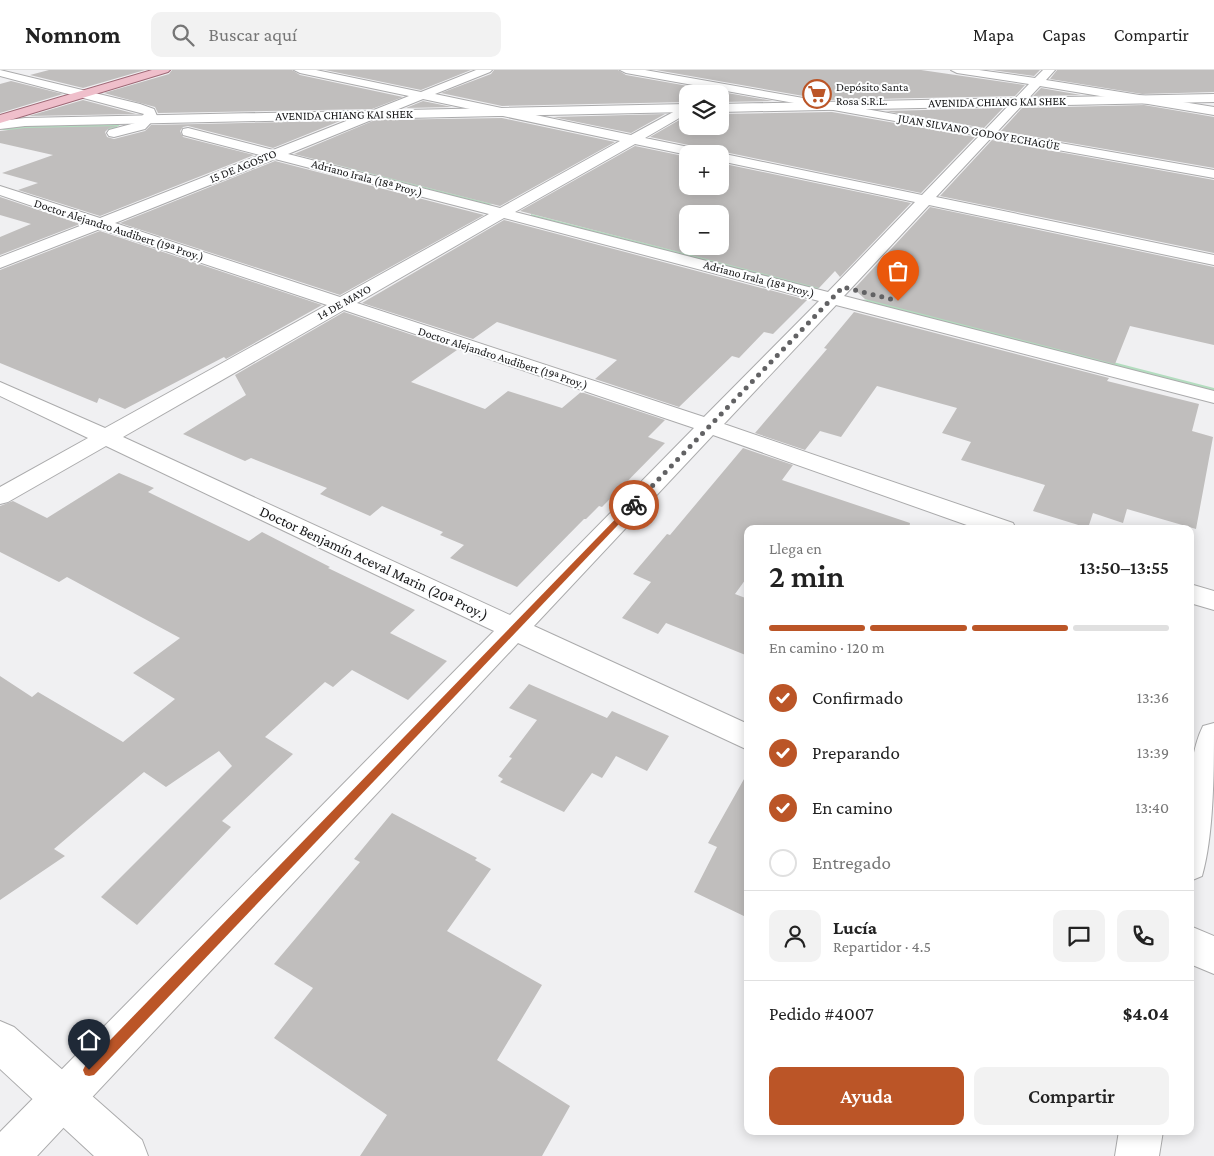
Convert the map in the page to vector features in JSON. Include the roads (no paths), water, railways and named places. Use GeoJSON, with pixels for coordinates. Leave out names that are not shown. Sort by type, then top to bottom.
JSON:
{"type":"FeatureCollection","features":[{"type":"Feature","properties":{"kind":"main road"},"geometry":{"type":"LineString","coordinates":[[0,119],[164,70]]}},
{"type":"Feature","properties":{"kind":"street"},"geometry":{"type":"LineString","coordinates":[[300,70],[423,96],[501,119]]}},
{"type":"Feature","properties":{"kind":"street","name":"15 DE AGOSTO"},"geometry":{"type":"LineString","coordinates":[[0,262],[486,70]]}},
{"type":"Feature","properties":{"kind":"street","name":"JUAN SILVANO GODOY ECHAGÜE"},"geometry":{"type":"LineString","coordinates":[[626,70],[712,85]]}},
{"type":"Feature","properties":{"kind":"street"},"geometry":{"type":"LineString","coordinates":[[957,70],[1149,99],[1214,105]]}},
{"type":"Feature","properties":{"kind":"street"},"geometry":{"type":"LineString","coordinates":[[7,1156],[838,293],[1006,115],[1022,108],[1037,82],[1049,70]]}},
{"type":"Feature","properties":{"kind":"street"},"geometry":{"type":"LineString","coordinates":[[0,72],[150,112],[151,116],[133,129],[114,133]]}},
{"type":"Feature","properties":{"kind":"street"},"geometry":{"type":"LineString","coordinates":[[726,85],[738,78]]}},
{"type":"Feature","properties":{"kind":"street"},"geometry":{"type":"LineString","coordinates":[[0,82],[65,99],[125,120]]}},
{"type":"Feature","properties":{"kind":"street","name":"JUAN SILVANO GODOY ECHAGÜE"},"geometry":{"type":"LineString","coordinates":[[729,88],[1214,174]]}},
{"type":"Feature","properties":{"kind":"street","name":"AVENIDA CHIANG KAI SHEK"},"geometry":{"type":"LineString","coordinates":[[729,108],[829,106],[1022,108],[1149,99],[1214,98]]}},
{"type":"Feature","properties":{"kind":"street"},"geometry":{"type":"LineString","coordinates":[[1149,99],[1178,107],[1214,111]]}},
{"type":"Feature","properties":{"kind":"street"},"geometry":{"type":"LineString","coordinates":[[1145,112],[1214,111]]}},
{"type":"Feature","properties":{"kind":"street","name":"AVENIDA CHIANG KAI SHEK"},"geometry":{"type":"LineString","coordinates":[[501,119],[679,112]]}},
{"type":"Feature","properties":{"kind":"street","name":"AVENIDA CHIANG KAI SHEK"},"geometry":{"type":"LineString","coordinates":[[0,125],[25,122],[369,115],[501,119],[559,124],[615,123]]}},
{"type":"Feature","properties":{"kind":"street","name":"14 DE MAYO"},"geometry":{"type":"LineString","coordinates":[[0,496],[510,208],[633,131],[679,115]]}},
{"type":"Feature","properties":{"kind":"street","name":"AVENIDA CHIANG KAI SHEK"},"geometry":{"type":"LineString","coordinates":[[987,116],[1006,115]]}},
{"type":"Feature","properties":{"kind":"street","name":"AVENIDA CHIANG KAI SHEK"},"geometry":{"type":"LineString","coordinates":[[729,121],[959,116]]}},
{"type":"Feature","properties":{"kind":"street"},"geometry":{"type":"LineString","coordinates":[[559,124],[633,131],[679,146]]}},
{"type":"Feature","properties":{"kind":"street","name":"AVENIDA CHIANG KAI SHEK"},"geometry":{"type":"LineString","coordinates":[[297,130],[375,128]]}},
{"type":"Feature","properties":{"kind":"street","name":"Adriano Irala (18ª Proy.)"},"geometry":{"type":"LineString","coordinates":[[188,132],[233,131],[510,208],[838,293],[1214,397]]}},
{"type":"Feature","properties":{"kind":"street"},"geometry":{"type":"LineString","coordinates":[[0,135],[188,132]]}},
{"type":"Feature","properties":{"kind":"street","name":"Adriano Irala (18ª Proy.)"},"geometry":{"type":"LineString","coordinates":[[188,132],[510,208]]}},
{"type":"Feature","properties":{"kind":"street"},"geometry":{"type":"LineString","coordinates":[[729,159],[1214,260]]}},
{"type":"Feature","properties":{"kind":"street","name":"Doctor Alejandro Audibert (19ª Proy.)"},"geometry":{"type":"LineString","coordinates":[[0,190],[709,426],[993,525]]}},
{"type":"Feature","properties":{"kind":"street","name":"Adriano Irala (18ª Proy.)"},"geometry":{"type":"LineString","coordinates":[[838,293],[1214,382]]}},
{"type":"Feature","properties":{"kind":"street","name":"Doctor Benjamín Aceval Marin (20ª Proy.)"},"geometry":{"type":"LineString","coordinates":[[0,388],[744,736]]}},
{"type":"Feature","properties":{"kind":"street"},"geometry":{"type":"LineString","coordinates":[[1194,594],[1214,602]]}},
{"type":"Feature","properties":{"kind":"street"},"geometry":{"type":"LineString","coordinates":[[1194,843],[1214,735]]}},
{"type":"Feature","properties":{"kind":"street"},"geometry":{"type":"LineString","coordinates":[[1194,946],[1214,956]]}},
{"type":"Feature","properties":{"kind":"street"},"geometry":{"type":"LineString","coordinates":[[0,1041],[126,1156]]}},
{"type":"Feature","properties":{"kind":"street"},"geometry":{"type":"LineString","coordinates":[[1137,1156],[1140,1135]]}},
{"type":"Feature","properties":{"kind":"place","name":"Depósito Santa Rosa S.R.L."},"geometry":{"type":"Point","coordinates":[817,94]}}]}
